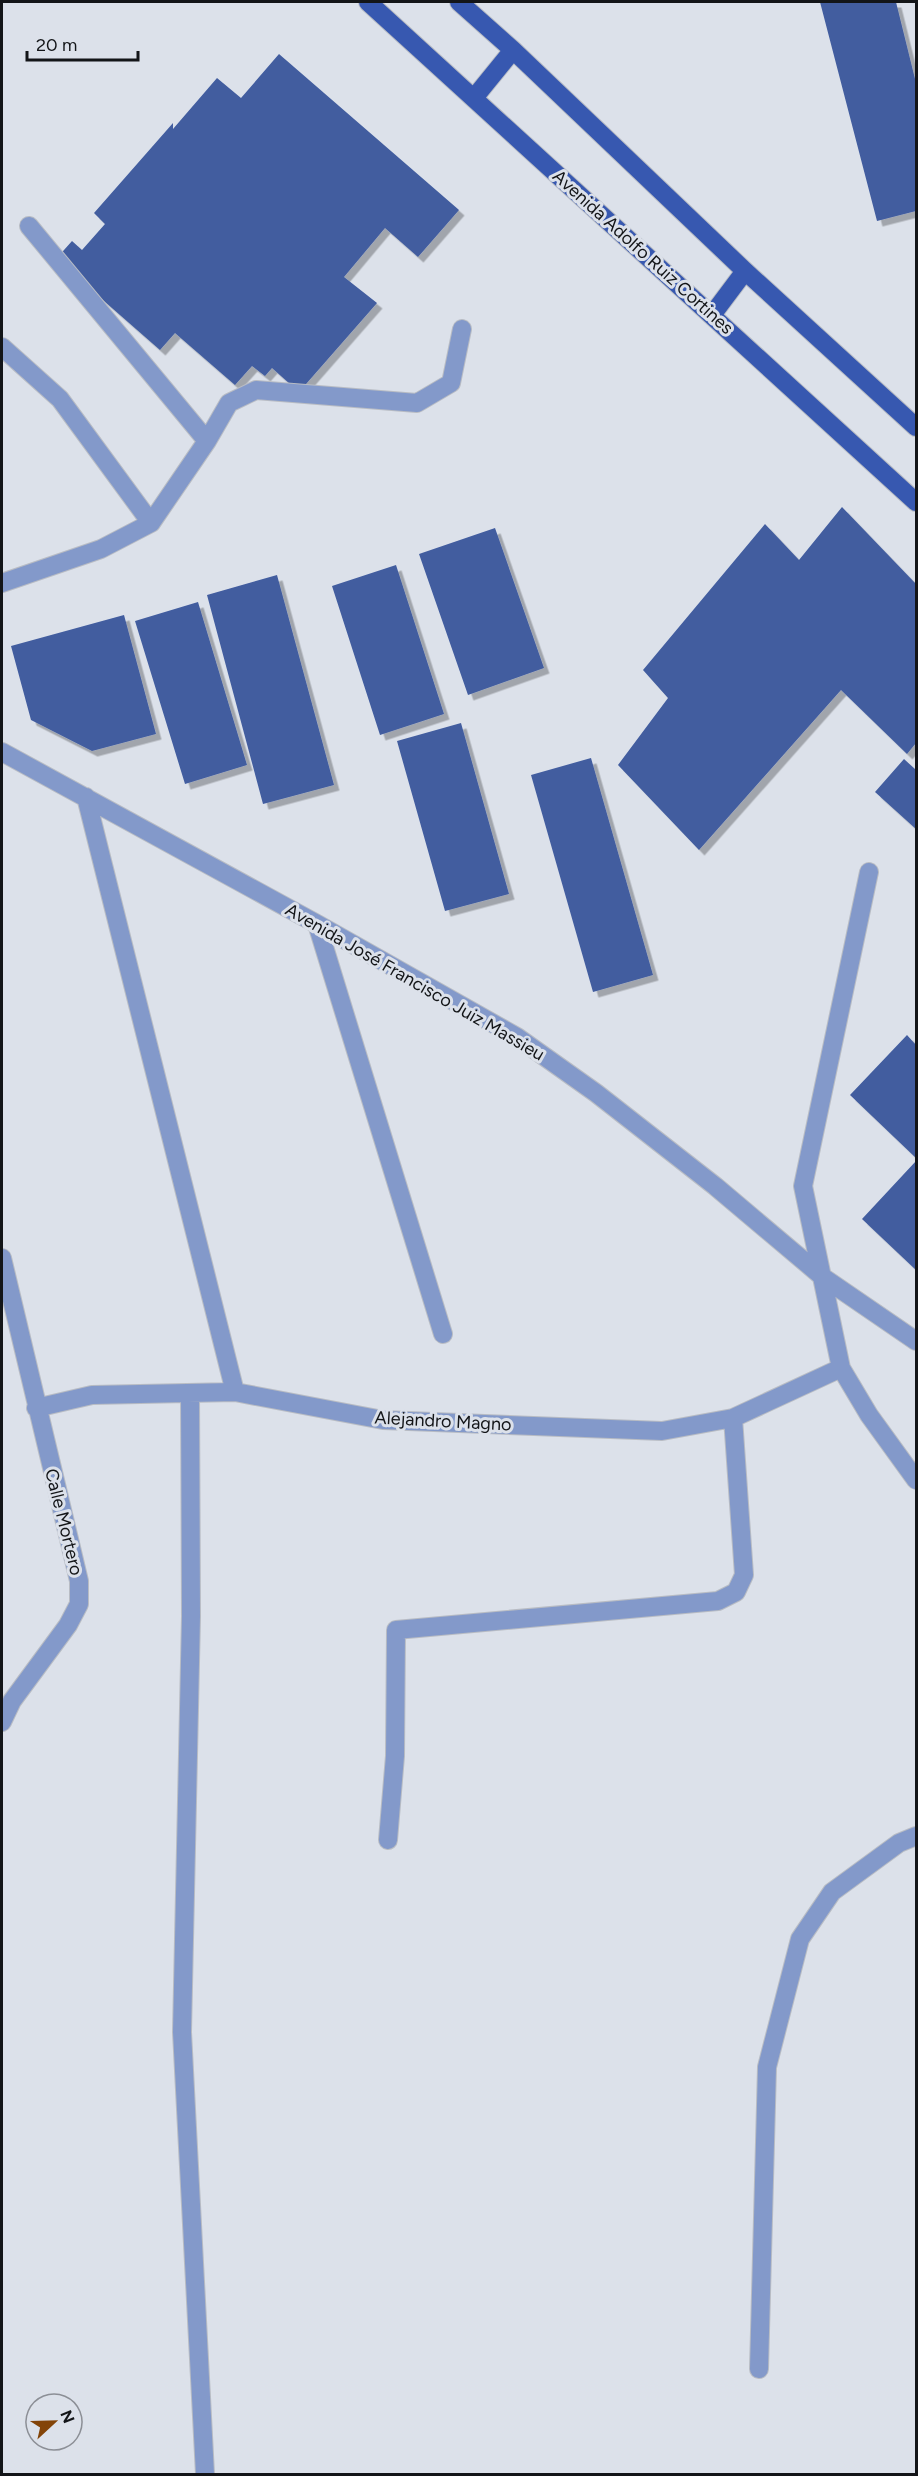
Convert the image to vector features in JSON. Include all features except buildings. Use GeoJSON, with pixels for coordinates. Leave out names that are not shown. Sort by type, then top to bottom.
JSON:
{"type":"FeatureCollection","features":[{"type":"Feature","properties":{"kind":"main road","name":"Avenida Adolfo Ruiz Cortines"},"geometry":{"type":"LineString","coordinates":[[368,2],[916,502]]}},
{"type":"Feature","properties":{"kind":"main road"},"geometry":{"type":"LineString","coordinates":[[459,2],[513,50],[745,271],[916,427]]}},
{"type":"Feature","properties":{"kind":"main road"},"geometry":{"type":"LineString","coordinates":[[474,98],[513,50]]}},
{"type":"Feature","properties":{"kind":"main road"},"geometry":{"type":"LineString","coordinates":[[712,315],[745,271]]}},
{"type":"Feature","properties":{"kind":"street"},"geometry":{"type":"LineString","coordinates":[[29,226],[207,441]]}},
{"type":"Feature","properties":{"kind":"street"},"geometry":{"type":"LineString","coordinates":[[2,583],[100,549],[151,523],[207,441],[229,403],[256,390],[417,404],[451,383],[462,329]]}},
{"type":"Feature","properties":{"kind":"street"},"geometry":{"type":"LineString","coordinates":[[2,347],[60,399],[151,523]]}},
{"type":"Feature","properties":{"kind":"street","name":"Avenida José Francisco Juiz Massieu"},"geometry":{"type":"LineString","coordinates":[[2,752],[317,924],[517,1037],[596,1093],[706,1179],[824,1278],[916,1341]]}},
{"type":"Feature","properties":{"kind":"street"},"geometry":{"type":"LineString","coordinates":[[86,797],[235,1392]]}},
{"type":"Feature","properties":{"kind":"street"},"geometry":{"type":"LineString","coordinates":[[869,872],[803,1186],[842,1368],[869,1416],[916,1480]]}},
{"type":"Feature","properties":{"kind":"street"},"geometry":{"type":"LineString","coordinates":[[317,924],[443,1334]]}},
{"type":"Feature","properties":{"kind":"street","name":"Calle Mortero"},"geometry":{"type":"LineString","coordinates":[[2,1258],[79,1581],[79,1604],[68,1625],[12,1701],[2,1722]]}},
{"type":"Feature","properties":{"kind":"street","name":"Alejandro Magno"},"geometry":{"type":"LineString","coordinates":[[36,1408],[92,1395],[235,1392],[383,1420],[662,1431],[733,1418],[842,1368]]}},
{"type":"Feature","properties":{"kind":"street"},"geometry":{"type":"LineString","coordinates":[[190,1394],[191,1617],[182,2032],[205,2475]]}},
{"type":"Feature","properties":{"kind":"street"},"geometry":{"type":"LineString","coordinates":[[388,1840],[395,1756],[396,1630],[718,1601],[736,1592],[744,1575],[733,1418]]}},
{"type":"Feature","properties":{"kind":"street"},"geometry":{"type":"LineString","coordinates":[[759,2369],[767,2067],[800,1939],[832,1892],[899,1843],[916,1836]]}}]}
